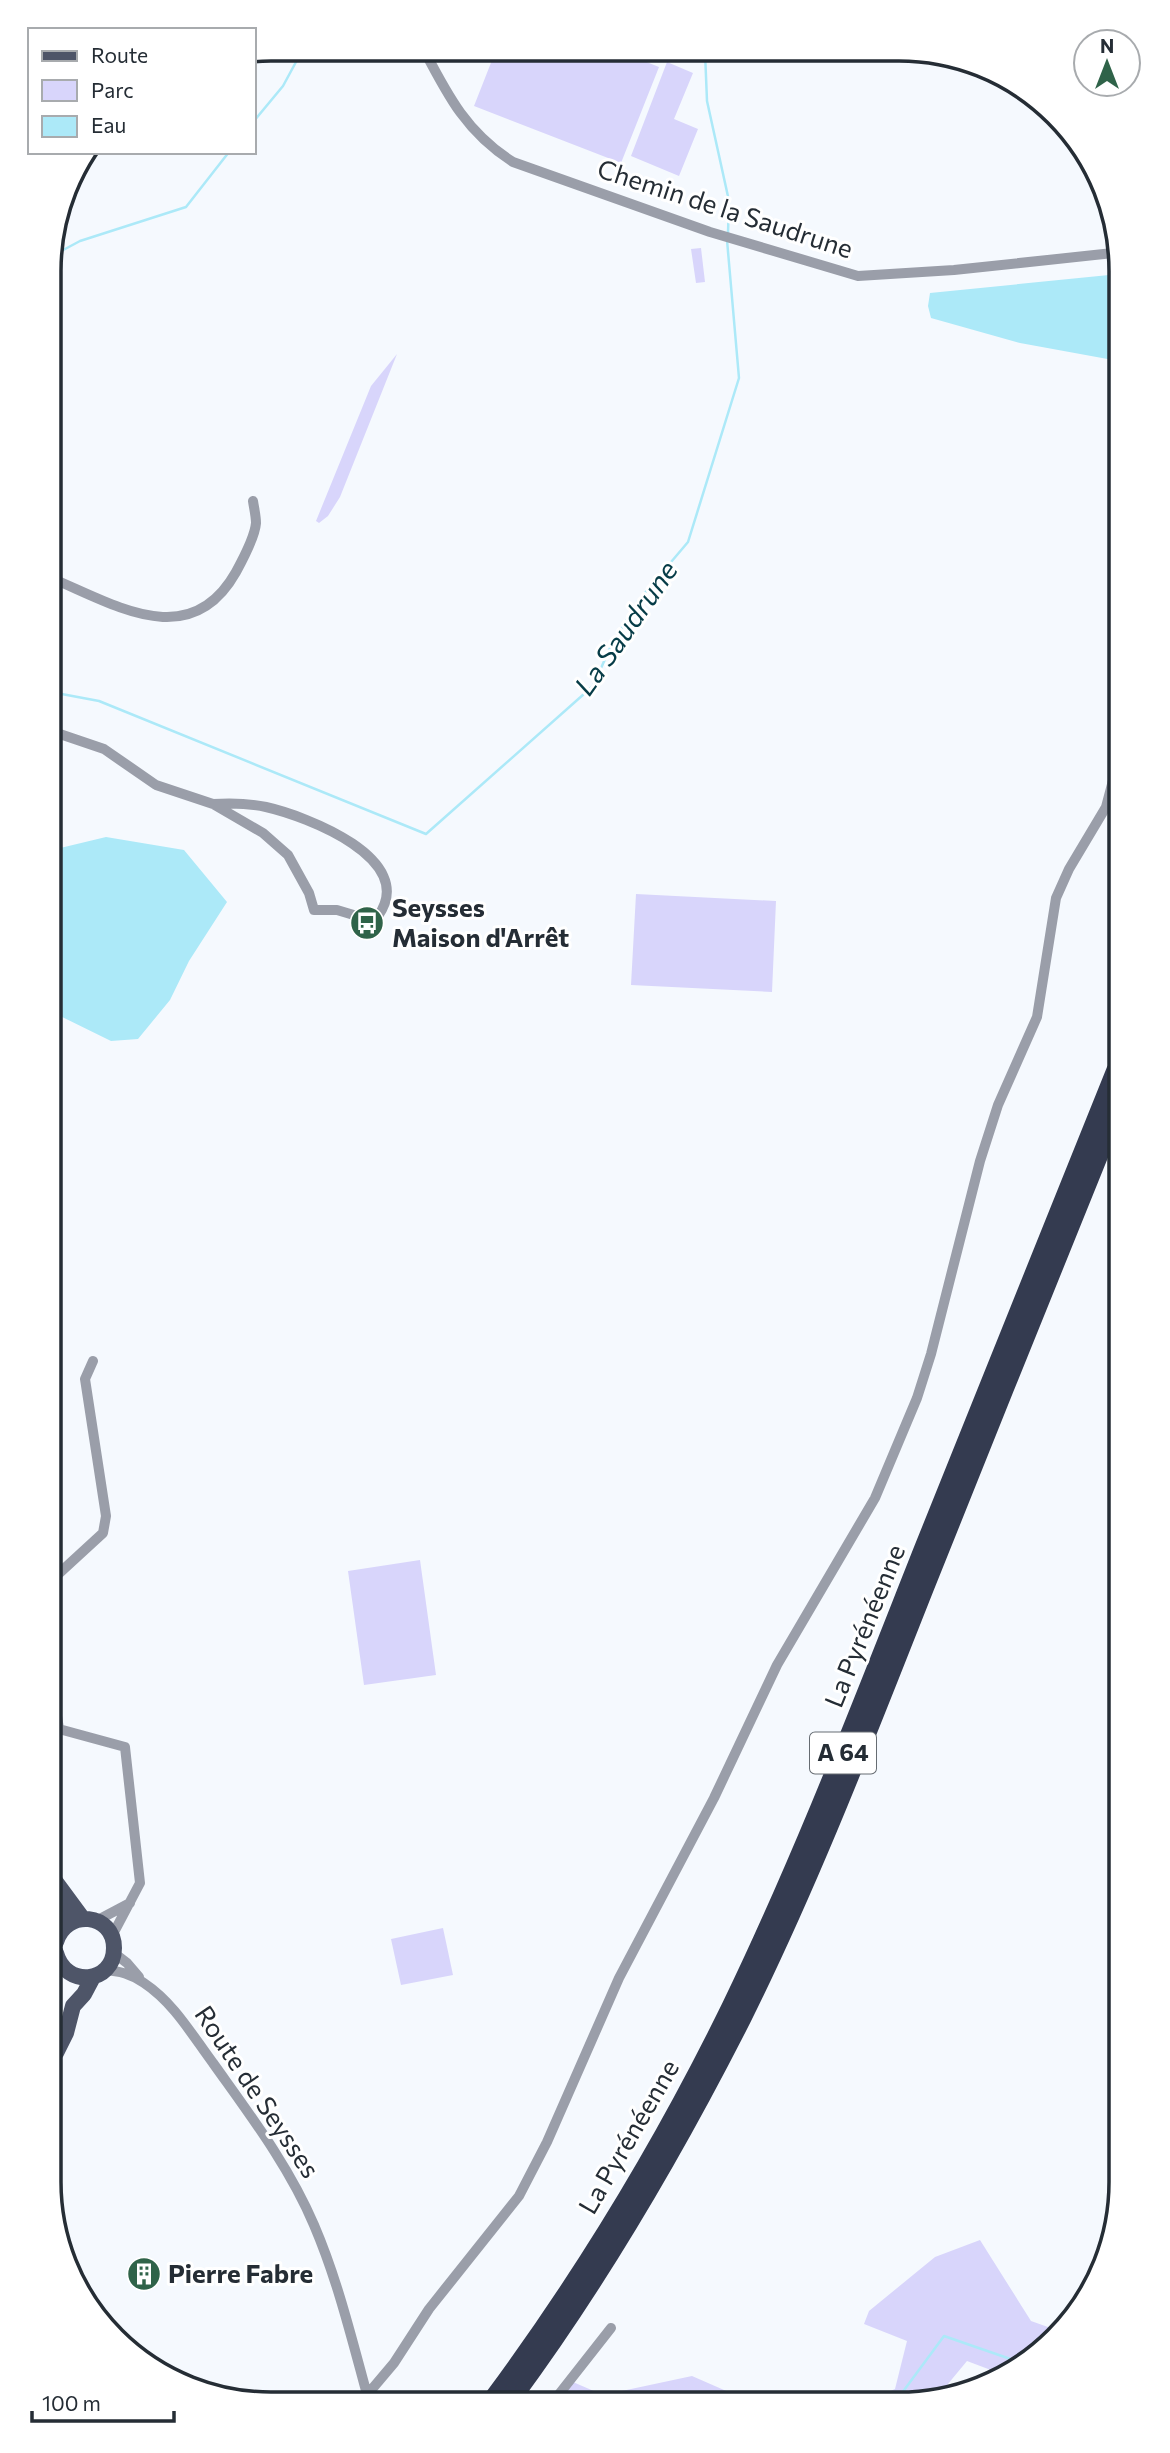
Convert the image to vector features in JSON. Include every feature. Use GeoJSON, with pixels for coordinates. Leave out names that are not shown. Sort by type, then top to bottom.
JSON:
{"type":"FeatureCollection","features":[{"type":"Feature","properties":{"kind":"highway","name":"La Pyrénéenne"},"geometry":{"type":"LineString","coordinates":[[498,2392],[572,2285],[627,2198],[681,2104],[731,2007],[825,1798],[1109,1089]]}},
{"type":"Feature","properties":{"kind":"highway","name":"La Pyrénéenne"},"geometry":{"type":"LineString","coordinates":[[516,2392],[584,2294],[642,2201],[694,2111],[749,2003],[834,1812],[1109,1129]]}},
{"type":"Feature","properties":{"kind":"main road"},"geometry":{"type":"LineString","coordinates":[[61,1888],[90,1920],[107,1928],[112,1936],[114,1953],[73,2006],[61,2042]]}},
{"type":"Feature","properties":{"kind":"main road"},"geometry":{"type":"LineString","coordinates":[[61,1911],[65,1926],[61,1933]]}},
{"type":"Feature","properties":{"kind":"main road"},"geometry":{"type":"LineString","coordinates":[[65,1926],[90,1920]]}},
{"type":"Feature","properties":{"kind":"main road"},"geometry":{"type":"LineString","coordinates":[[61,1964],[79,1977],[99,1973]]}},
{"type":"Feature","properties":{"kind":"main road"},"geometry":{"type":"LineString","coordinates":[[61,1969],[73,2006]]}},
{"type":"Feature","properties":{"kind":"street","name":"Chemin de la Saudrune"},"geometry":{"type":"LineString","coordinates":[[430,61],[449,99],[470,127],[491,148],[513,162],[723,236],[858,276],[954,270],[1108,254]]}},
{"type":"Feature","properties":{"kind":"street"},"geometry":{"type":"LineString","coordinates":[[62,582],[143,615],[171,619],[192,614],[216,597],[232,579],[242,561],[256,524],[253,501]]}},
{"type":"Feature","properties":{"kind":"street"},"geometry":{"type":"LineString","coordinates":[[62,735],[104,749],[156,785],[213,804],[263,833],[288,855],[309,893],[314,910],[337,910],[367,919],[378,916],[384,909],[386,890],[383,875],[375,862],[347,840],[316,823],[267,807],[236,802],[213,804]]}},
{"type":"Feature","properties":{"kind":"street"},"geometry":{"type":"LineString","coordinates":[[372,2392],[435,2301],[519,2196],[547,2142],[619,1978],[714,1798],[777,1664],[875,1498],[924,1376],[980,1161],[998,1105],[1037,1017],[1056,898],[1069,869],[1106,807],[1109,797]]}},
{"type":"Feature","properties":{"kind":"street"},"geometry":{"type":"LineString","coordinates":[[61,1571],[103,1533],[106,1516],[85,1379],[93,1361]]}},
{"type":"Feature","properties":{"kind":"street"},"geometry":{"type":"LineString","coordinates":[[61,1730],[125,1746],[140,1882],[112,1936]]}},
{"type":"Feature","properties":{"kind":"street"},"geometry":{"type":"LineString","coordinates":[[90,1920],[130,1903]]}},
{"type":"Feature","properties":{"kind":"street","name":"Route de Seysses"},"geometry":{"type":"LineString","coordinates":[[114,1953],[174,2010],[286,2168],[315,2228],[337,2286],[367,2392]]}},
{"type":"Feature","properties":{"kind":"street","name":"Route de Seysses"},"geometry":{"type":"LineString","coordinates":[[99,1973],[122,1971],[143,1982]]}},
{"type":"Feature","properties":{"kind":"street"},"geometry":{"type":"LineString","coordinates":[[561,2392],[611,2328]]}},
{"type":"Feature","properties":{"kind":"green space"},"geometry":{"type":"Polygon","coordinates":[[[492,61],[644,61],[659,67],[621,163],[474,106],[492,61]]]}},
{"type":"Feature","properties":{"kind":"green space"},"geometry":{"type":"Polygon","coordinates":[[[667,62],[693,73],[674,119],[698,129],[679,176],[631,156],[667,62]]]}},
{"type":"Feature","properties":{"kind":"green space"},"geometry":{"type":"Polygon","coordinates":[[[701,248],[705,282],[696,283],[691,249],[701,248]]]}},
{"type":"Feature","properties":{"kind":"green space"},"geometry":{"type":"Polygon","coordinates":[[[397,354],[340,497],[328,516],[319,523],[316,521],[371,386],[397,354]]]}},
{"type":"Feature","properties":{"kind":"green space"},"geometry":{"type":"Polygon","coordinates":[[[636,894],[776,901],[772,992],[631,985],[636,894]]]}},
{"type":"Feature","properties":{"kind":"green space"},"geometry":{"type":"Polygon","coordinates":[[[420,1560],[436,1675],[364,1685],[348,1571],[420,1560]]]}},
{"type":"Feature","properties":{"kind":"green space"},"geometry":{"type":"Polygon","coordinates":[[[443,1928],[453,1975],[401,1985],[391,1939],[443,1928]]]}},
{"type":"Feature","properties":{"kind":"green space"},"geometry":{"type":"Polygon","coordinates":[[[980,2240],[1031,2321],[1049,2328],[1027,2348],[991,2370],[967,2361],[946,2386],[888,2392],[895,2389],[907,2341],[864,2324],[869,2311],[935,2257],[980,2240]]]}},
{"type":"Feature","properties":{"kind":"green space"},"geometry":{"type":"Polygon","coordinates":[[[692,2376],[729,2392],[617,2392],[692,2376]]]}},
{"type":"Feature","properties":{"kind":"green space"},"geometry":{"type":"Polygon","coordinates":[[[573,2382],[596,2392],[566,2392],[573,2382]]]}},
{"type":"Feature","properties":{"kind":"water"},"geometry":{"type":"Polygon","coordinates":[[[1109,275],[1109,359],[1020,343],[931,318],[928,306],[930,293],[1109,275]]]}},
{"type":"Feature","properties":{"kind":"water"},"geometry":{"type":"Polygon","coordinates":[[[106,837],[184,850],[227,902],[189,961],[170,1000],[138,1039],[111,1041],[62,1017],[62,848],[106,837]]]}},
{"type":"Feature","properties":{"kind":"waterway"},"geometry":{"type":"LineString","coordinates":[[256,119],[283,86],[297,61]]}},
{"type":"Feature","properties":{"kind":"waterway","name":"La Saudrune"},"geometry":{"type":"LineString","coordinates":[[705,61],[707,101],[729,201],[728,233]]}},
{"type":"Feature","properties":{"kind":"waterway"},"geometry":{"type":"LineString","coordinates":[[63,250],[80,241],[186,207],[227,154]]}},
{"type":"Feature","properties":{"kind":"waterway","name":"La Saudrune"},"geometry":{"type":"LineString","coordinates":[[62,694],[99,701],[426,834],[593,686],[610,648],[638,601],[688,542],[739,378],[727,240]]}},
{"type":"Feature","properties":{"kind":"waterway"},"geometry":{"type":"LineString","coordinates":[[903,2392],[944,2336],[1011,2359]]}},
{"type":"Feature","properties":{"kind":"place","name":"Seysses Maison d'Arrêt"},"geometry":{"type":"Point","coordinates":[367,923]}},
{"type":"Feature","properties":{"kind":"place","name":"Pierre Fabre"},"geometry":{"type":"Point","coordinates":[144,2274]}}]}
